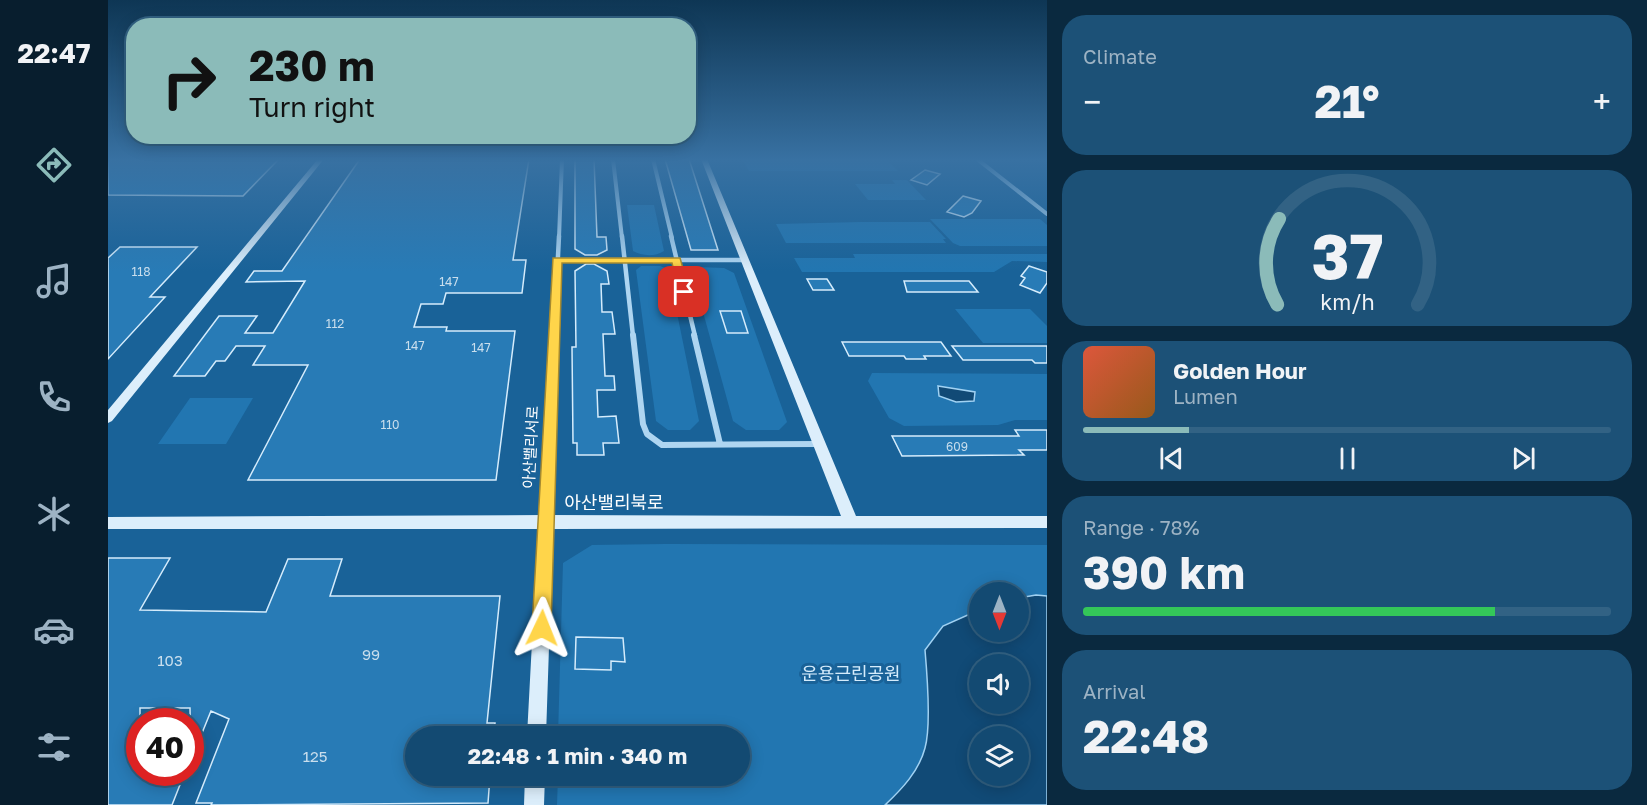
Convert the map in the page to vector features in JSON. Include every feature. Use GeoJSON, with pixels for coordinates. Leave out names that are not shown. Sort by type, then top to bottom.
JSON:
{"type":"FeatureCollection","features":[{"type":"Feature","properties":{"kind":"street"},"geometry":{"type":"LineString","coordinates":[[108,418],[290,197]]}},
{"type":"Feature","properties":{"kind":"street","name":"아산밸리서로"},"geometry":{"type":"LineString","coordinates":[[537,726],[560,197]]}},
{"type":"Feature","properties":{"kind":"street"},"geometry":{"type":"LineString","coordinates":[[617,197],[643,424],[647,434],[662,444],[819,444]]}},
{"type":"Feature","properties":{"kind":"street"},"geometry":{"type":"LineString","coordinates":[[662,197],[720,444]]}},
{"type":"Feature","properties":{"kind":"street"},"geometry":{"type":"LineString","coordinates":[[719,197],[851,522]]}},
{"type":"Feature","properties":{"kind":"street"},"geometry":{"type":"LineString","coordinates":[[1025,197],[1047,214]]}},
{"type":"Feature","properties":{"kind":"street"},"geometry":{"type":"LineString","coordinates":[[557,260],[744,260]]}},
{"type":"Feature","properties":{"kind":"street","name":"아산밸리북로"},"geometry":{"type":"LineString","coordinates":[[108,523],[1047,522]]}},
{"type":"Feature","properties":{"kind":"street"},"geometry":{"type":"LineString","coordinates":[[534,805],[535,786]]}},
{"type":"Feature","properties":{"kind":"green space"},"geometry":{"type":"Polygon","coordinates":[[[865,197],[923,197],[926,200],[868,200],[865,197]]]}},
{"type":"Feature","properties":{"kind":"green space"},"geometry":{"type":"Polygon","coordinates":[[[627,205],[654,205],[664,251],[648,255],[633,251],[627,205]]]}},
{"type":"Feature","properties":{"kind":"green space"},"geometry":{"type":"Polygon","coordinates":[[[930,219],[1040,219],[1047,225],[1047,246],[960,246],[953,243],[930,219]]]}},
{"type":"Feature","properties":{"kind":"green space"},"geometry":{"type":"Polygon","coordinates":[[[930,222],[946,239],[943,239],[946,243],[786,243],[776,224],[930,222]]]}},
{"type":"Feature","properties":{"kind":"green space"},"geometry":{"type":"Polygon","coordinates":[[[853,254],[1047,254],[1047,262],[1012,261],[994,272],[802,272],[794,258],[855,258],[853,254]]]}},
{"type":"Feature","properties":{"kind":"green space"},"geometry":{"type":"Polygon","coordinates":[[[641,266],[660,266],[668,269],[699,421],[690,430],[668,430],[656,421],[636,270],[641,266]]]}},
{"type":"Feature","properties":{"kind":"green space"},"geometry":{"type":"Polygon","coordinates":[[[698,267],[724,268],[734,273],[787,422],[779,430],[746,430],[733,421],[692,272],[698,267]]]}},
{"type":"Feature","properties":{"kind":"green space"},"geometry":{"type":"Polygon","coordinates":[[[955,309],[1030,309],[1047,326],[1047,343],[983,343],[955,309]]]}},
{"type":"Feature","properties":{"kind":"green space"},"geometry":{"type":"Polygon","coordinates":[[[872,373],[1047,374],[1047,420],[1015,420],[998,425],[904,426],[889,418],[868,381],[872,373]]]}},
{"type":"Feature","properties":{"kind":"green space"},"geometry":{"type":"Polygon","coordinates":[[[190,398],[253,398],[226,444],[158,444],[190,398]]]}},
{"type":"Feature","properties":{"kind":"green space","name":"운용근린공원"},"geometry":{"type":"Polygon","coordinates":[[[592,545],[1047,545],[1047,805],[557,805],[558,786],[750,786],[750,726],[558,726],[563,563],[592,545]]]}},
{"type":"Feature","properties":{"kind":"shaded area"},"geometry":{"type":"Polygon","coordinates":[[[938,386],[975,392],[974,401],[956,402],[939,396],[938,386]]]}},
{"type":"Feature","properties":{"kind":"shaded area"},"geometry":{"type":"Polygon","coordinates":[[[1029,596],[1047,596],[1047,805],[885,805],[914,772],[925,748],[928,714],[925,650],[943,626],[969,614],[969,642],[1029,642],[1029,596]]]}},
{"type":"Feature","properties":{"kind":"building"},"geometry":{"type":"Polygon","coordinates":[[[334,197],[523,197],[513,260],[526,260],[522,293],[446,293],[443,304],[421,304],[414,327],[447,327],[446,331],[515,331],[496,480],[248,480],[308,365],[253,365],[265,346],[236,346],[225,361],[216,361],[205,376],[174,376],[219,316],[257,316],[245,333],[273,333],[305,281],[246,282],[254,271],[282,271],[334,197]]]}},
{"type":"Feature","properties":{"kind":"building"},"geometry":{"type":"Polygon","coordinates":[[[575,197],[595,197],[597,237],[606,237],[607,250],[597,255],[585,255],[575,249],[575,197]]]}},
{"type":"Feature","properties":{"kind":"building"},"geometry":{"type":"Polygon","coordinates":[[[676,197],[701,197],[718,250],[691,250],[676,197]]]}},
{"type":"Feature","properties":{"kind":"building"},"geometry":{"type":"Polygon","coordinates":[[[962,197],[981,201],[972,213],[964,217],[947,212],[962,197]]]}},
{"type":"Feature","properties":{"kind":"building"},"geometry":{"type":"Polygon","coordinates":[[[120,247],[197,247],[150,297],[165,297],[108,359],[108,258],[120,247]]]}},
{"type":"Feature","properties":{"kind":"building"},"geometry":{"type":"Polygon","coordinates":[[[586,264],[594,264],[607,271],[609,284],[601,284],[602,312],[612,312],[615,334],[603,334],[605,376],[614,376],[615,390],[597,390],[598,417],[616,416],[619,443],[603,443],[604,455],[577,455],[577,443],[573,443],[572,347],[576,347],[575,271],[586,264]]]}},
{"type":"Feature","properties":{"kind":"building"},"geometry":{"type":"Polygon","coordinates":[[[1029,266],[1047,272],[1047,283],[1040,293],[1020,285],[1025,278],[1021,276],[1029,266]]]}},
{"type":"Feature","properties":{"kind":"building"},"geometry":{"type":"Polygon","coordinates":[[[807,279],[827,279],[834,290],[813,290],[807,279]]]}},
{"type":"Feature","properties":{"kind":"building"},"geometry":{"type":"Polygon","coordinates":[[[904,281],[969,281],[978,292],[907,292],[904,281]]]}},
{"type":"Feature","properties":{"kind":"building"},"geometry":{"type":"Polygon","coordinates":[[[720,311],[741,311],[748,333],[727,333],[720,311]]]}},
{"type":"Feature","properties":{"kind":"building"},"geometry":{"type":"Polygon","coordinates":[[[842,342],[941,342],[951,356],[906,359],[904,356],[849,356],[842,342]]]}},
{"type":"Feature","properties":{"kind":"building"},"geometry":{"type":"Polygon","coordinates":[[[952,346],[1047,346],[1047,363],[1035,363],[1032,360],[963,360],[952,346]]]}},
{"type":"Feature","properties":{"kind":"building"},"geometry":{"type":"Polygon","coordinates":[[[1015,430],[1047,430],[1047,450],[1019,450],[1024,455],[902,456],[892,436],[1019,436],[1015,430]]]}},
{"type":"Feature","properties":{"kind":"building"},"geometry":{"type":"Polygon","coordinates":[[[108,558],[170,558],[140,610],[266,612],[288,559],[342,559],[330,596],[500,596],[487,723],[495,723],[495,726],[405,726],[405,786],[489,786],[488,803],[211,805],[212,803],[196,803],[229,719],[211,711],[204,728],[204,708],[126,708],[126,786],[179,786],[172,805],[108,805],[108,558]]]}},
{"type":"Feature","properties":{"kind":"building"},"geometry":{"type":"Polygon","coordinates":[[[576,637],[623,638],[625,662],[611,661],[611,670],[575,669],[576,637]]]}},
{"type":"Feature","properties":{"kind":"route"},"geometry":{"type":"LineString","coordinates":[[542,628],[557,260],[677,260],[684,292]]}}]}
